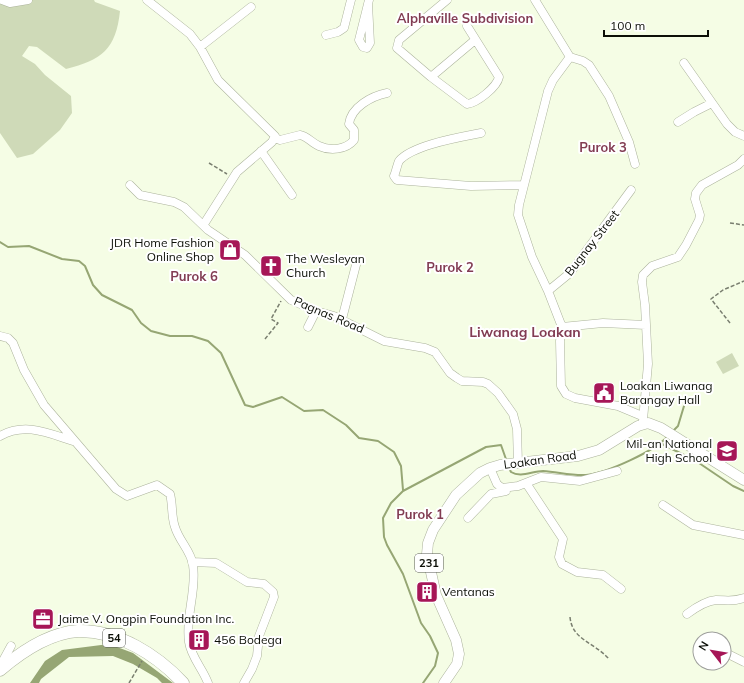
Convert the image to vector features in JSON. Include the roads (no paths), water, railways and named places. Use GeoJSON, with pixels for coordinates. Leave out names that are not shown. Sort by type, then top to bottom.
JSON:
{"type":"FeatureCollection","features":[{"type":"Feature","properties":{"kind":"highway","name":"54"},"geometry":{"type":"LineString","coordinates":[[0,670],[41,642],[58,635],[79,631],[117,638],[134,645],[163,664],[183,683]]}},
{"type":"Feature","properties":{"kind":"main road","name":"Loakan Road"},"geometry":{"type":"LineString","coordinates":[[444,683],[457,664],[459,654],[456,640],[436,595],[427,554],[428,543],[439,518],[456,495],[480,473],[495,467],[578,456],[599,450],[643,420]]}},
{"type":"Feature","properties":{"kind":"main road"},"geometry":{"type":"LineString","coordinates":[[643,420],[661,428],[744,480]]}},
{"type":"Feature","properties":{"kind":"street"},"geometry":{"type":"LineString","coordinates":[[2,0],[10,3],[28,0]]}},
{"type":"Feature","properties":{"kind":"street"},"geometry":{"type":"LineString","coordinates":[[147,0],[190,34],[200,47],[218,80],[259,122],[274,134],[275,138],[280,140],[300,135],[327,149],[340,149],[348,146],[354,140],[354,130],[350,124],[350,119],[354,112],[375,96],[387,93]]}},
{"type":"Feature","properties":{"kind":"street"},"geometry":{"type":"LineString","coordinates":[[326,35],[338,32],[344,28],[351,0]]}},
{"type":"Feature","properties":{"kind":"street"},"geometry":{"type":"LineString","coordinates":[[535,0],[570,57],[583,61],[589,65],[609,96],[630,142],[635,164]]}},
{"type":"Feature","properties":{"kind":"street"},"geometry":{"type":"LineString","coordinates":[[443,1],[399,40],[397,44],[399,51],[430,77],[467,104],[474,102],[499,80],[498,74],[467,26]]}},
{"type":"Feature","properties":{"kind":"street"},"geometry":{"type":"LineString","coordinates":[[200,47],[251,7]]}},
{"type":"Feature","properties":{"kind":"street"},"geometry":{"type":"LineString","coordinates":[[430,77],[475,40]]}},
{"type":"Feature","properties":{"kind":"street"},"geometry":{"type":"LineString","coordinates":[[570,57],[550,86],[518,210],[518,215],[532,257],[548,291],[562,327],[560,341],[561,386],[566,394],[575,398],[618,406],[643,420],[648,364],[645,304],[642,282],[643,275],[652,266],[678,257],[698,225],[700,215],[695,199],[696,193],[702,185],[738,165],[744,158]]}},
{"type":"Feature","properties":{"kind":"street"},"geometry":{"type":"LineString","coordinates":[[684,63],[731,129],[744,136]]}},
{"type":"Feature","properties":{"kind":"street"},"geometry":{"type":"LineString","coordinates":[[678,122],[694,112],[712,104]]}},
{"type":"Feature","properties":{"kind":"street"},"geometry":{"type":"LineString","coordinates":[[481,133],[432,144],[411,153],[399,161],[394,176],[397,180],[471,186],[524,185]]}},
{"type":"Feature","properties":{"kind":"street"},"geometry":{"type":"LineString","coordinates":[[204,224],[237,172],[275,138]]}},
{"type":"Feature","properties":{"kind":"street"},"geometry":{"type":"LineString","coordinates":[[261,152],[292,195]]}},
{"type":"Feature","properties":{"kind":"street","name":"Pagnas Road"},"geometry":{"type":"LineString","coordinates":[[130,185],[140,195],[174,202],[184,207],[245,255],[284,294],[297,303],[342,319],[384,341],[424,348],[436,352],[450,373],[462,381],[483,382],[488,384],[498,393],[513,414],[516,429],[517,464]]}},
{"type":"Feature","properties":{"kind":"street","name":"Bugnay Street"},"geometry":{"type":"LineString","coordinates":[[548,291],[570,273],[631,190]]}},
{"type":"Feature","properties":{"kind":"street"},"geometry":{"type":"LineString","coordinates":[[342,319],[357,261]]}},
{"type":"Feature","properties":{"kind":"street"},"geometry":{"type":"LineString","coordinates":[[308,327],[316,311]]}},
{"type":"Feature","properties":{"kind":"street"},"geometry":{"type":"LineString","coordinates":[[562,327],[603,323],[646,325]]}},
{"type":"Feature","properties":{"kind":"street"},"geometry":{"type":"LineString","coordinates":[[2,335],[15,346],[24,370],[44,406],[116,489],[123,495],[132,496],[157,485],[168,491],[171,497],[172,515],[175,527],[192,562],[194,585],[188,641],[208,683]]}},
{"type":"Feature","properties":{"kind":"street"},"geometry":{"type":"LineString","coordinates":[[0,436],[9,431],[28,428],[40,430],[74,441]]}},
{"type":"Feature","properties":{"kind":"street"},"geometry":{"type":"LineString","coordinates":[[495,467],[497,484],[502,488],[522,484]]}},
{"type":"Feature","properties":{"kind":"street"},"geometry":{"type":"LineString","coordinates":[[468,518],[490,494],[510,490],[541,477],[580,481],[617,471]]}},
{"type":"Feature","properties":{"kind":"street"},"geometry":{"type":"LineString","coordinates":[[522,484],[562,539],[559,557],[562,564],[577,572],[603,575],[621,589]]}},
{"type":"Feature","properties":{"kind":"street"},"geometry":{"type":"LineString","coordinates":[[663,505],[693,525],[744,535]]}},
{"type":"Feature","properties":{"kind":"street"},"geometry":{"type":"LineString","coordinates":[[192,562],[216,563],[247,582],[264,584],[274,592],[274,597],[260,636],[257,656],[244,683]]}},
{"type":"Feature","properties":{"kind":"street"},"geometry":{"type":"LineString","coordinates":[[687,614],[698,606],[714,600],[729,602],[744,598]]}},
{"type":"Feature","properties":{"kind":"street"},"geometry":{"type":"LineString","coordinates":[[0,666],[11,646]]}},
{"type":"Feature","properties":{"kind":"street"},"geometry":{"type":"LineString","coordinates":[[732,656],[744,662]]}},
{"type":"Feature","properties":{"kind":"waterway"},"geometry":{"type":"LineString","coordinates":[[0,242],[8,247],[29,246],[62,259],[79,261],[85,266],[93,285],[102,295],[132,310],[141,323],[151,331],[170,336],[192,336],[208,341],[221,353],[245,405],[253,407],[282,397],[304,411],[323,410],[346,425],[359,438],[378,441],[394,452],[401,466],[403,490]]}},
{"type":"Feature","properties":{"kind":"waterway"},"geometry":{"type":"LineString","coordinates":[[673,431],[678,426],[684,406]]}},
{"type":"Feature","properties":{"kind":"waterway"},"geometry":{"type":"LineString","coordinates":[[509,468],[511,472],[515,474],[543,471],[586,475],[618,466],[653,448],[668,436]]}},
{"type":"Feature","properties":{"kind":"waterway"},"geometry":{"type":"LineString","coordinates":[[662,444],[696,461],[733,486],[744,491]]}},
{"type":"Feature","properties":{"kind":"waterway"},"geometry":{"type":"LineString","coordinates":[[423,683],[435,666],[438,653],[430,636],[421,623],[403,574],[387,545],[384,537],[383,518],[391,503],[403,491],[486,447],[501,445],[507,462]]}},
{"type":"Feature","properties":{"kind":"place","name":"JDR Home Fashion Online Shop"},"geometry":{"type":"Point","coordinates":[230,250]}},
{"type":"Feature","properties":{"kind":"place","name":"The Wesleyan Church"},"geometry":{"type":"Point","coordinates":[271,266]}},
{"type":"Feature","properties":{"kind":"place","name":"Loakan Liwanag Barangay Hall"},"geometry":{"type":"Point","coordinates":[604,393]}},
{"type":"Feature","properties":{"kind":"place","name":"Mil-an National High School"},"geometry":{"type":"Point","coordinates":[727,451]}},
{"type":"Feature","properties":{"kind":"place","name":"Ventanas"},"geometry":{"type":"Point","coordinates":[427,592]}},
{"type":"Feature","properties":{"kind":"place","name":"Jaime V. Ongpin Foundation Inc."},"geometry":{"type":"Point","coordinates":[43,619]}},
{"type":"Feature","properties":{"kind":"place","name":"456 Bodega"},"geometry":{"type":"Point","coordinates":[199,640]}},
{"type":"Feature","properties":{"kind":"district","name":"Alphaville Subdivision"},"geometry":{"type":"Point","coordinates":[465,18]}},
{"type":"Feature","properties":{"kind":"district","name":"Purok 3"},"geometry":{"type":"Point","coordinates":[603,147]}},
{"type":"Feature","properties":{"kind":"district","name":"Purok 2"},"geometry":{"type":"Point","coordinates":[450,267]}},
{"type":"Feature","properties":{"kind":"district","name":"Purok 6"},"geometry":{"type":"Point","coordinates":[194,276]}},
{"type":"Feature","properties":{"kind":"district","name":"Liwanag Loakan"},"geometry":{"type":"Point","coordinates":[525,332]}},
{"type":"Feature","properties":{"kind":"district","name":"Purok 1"},"geometry":{"type":"Point","coordinates":[420,514]}}]}
